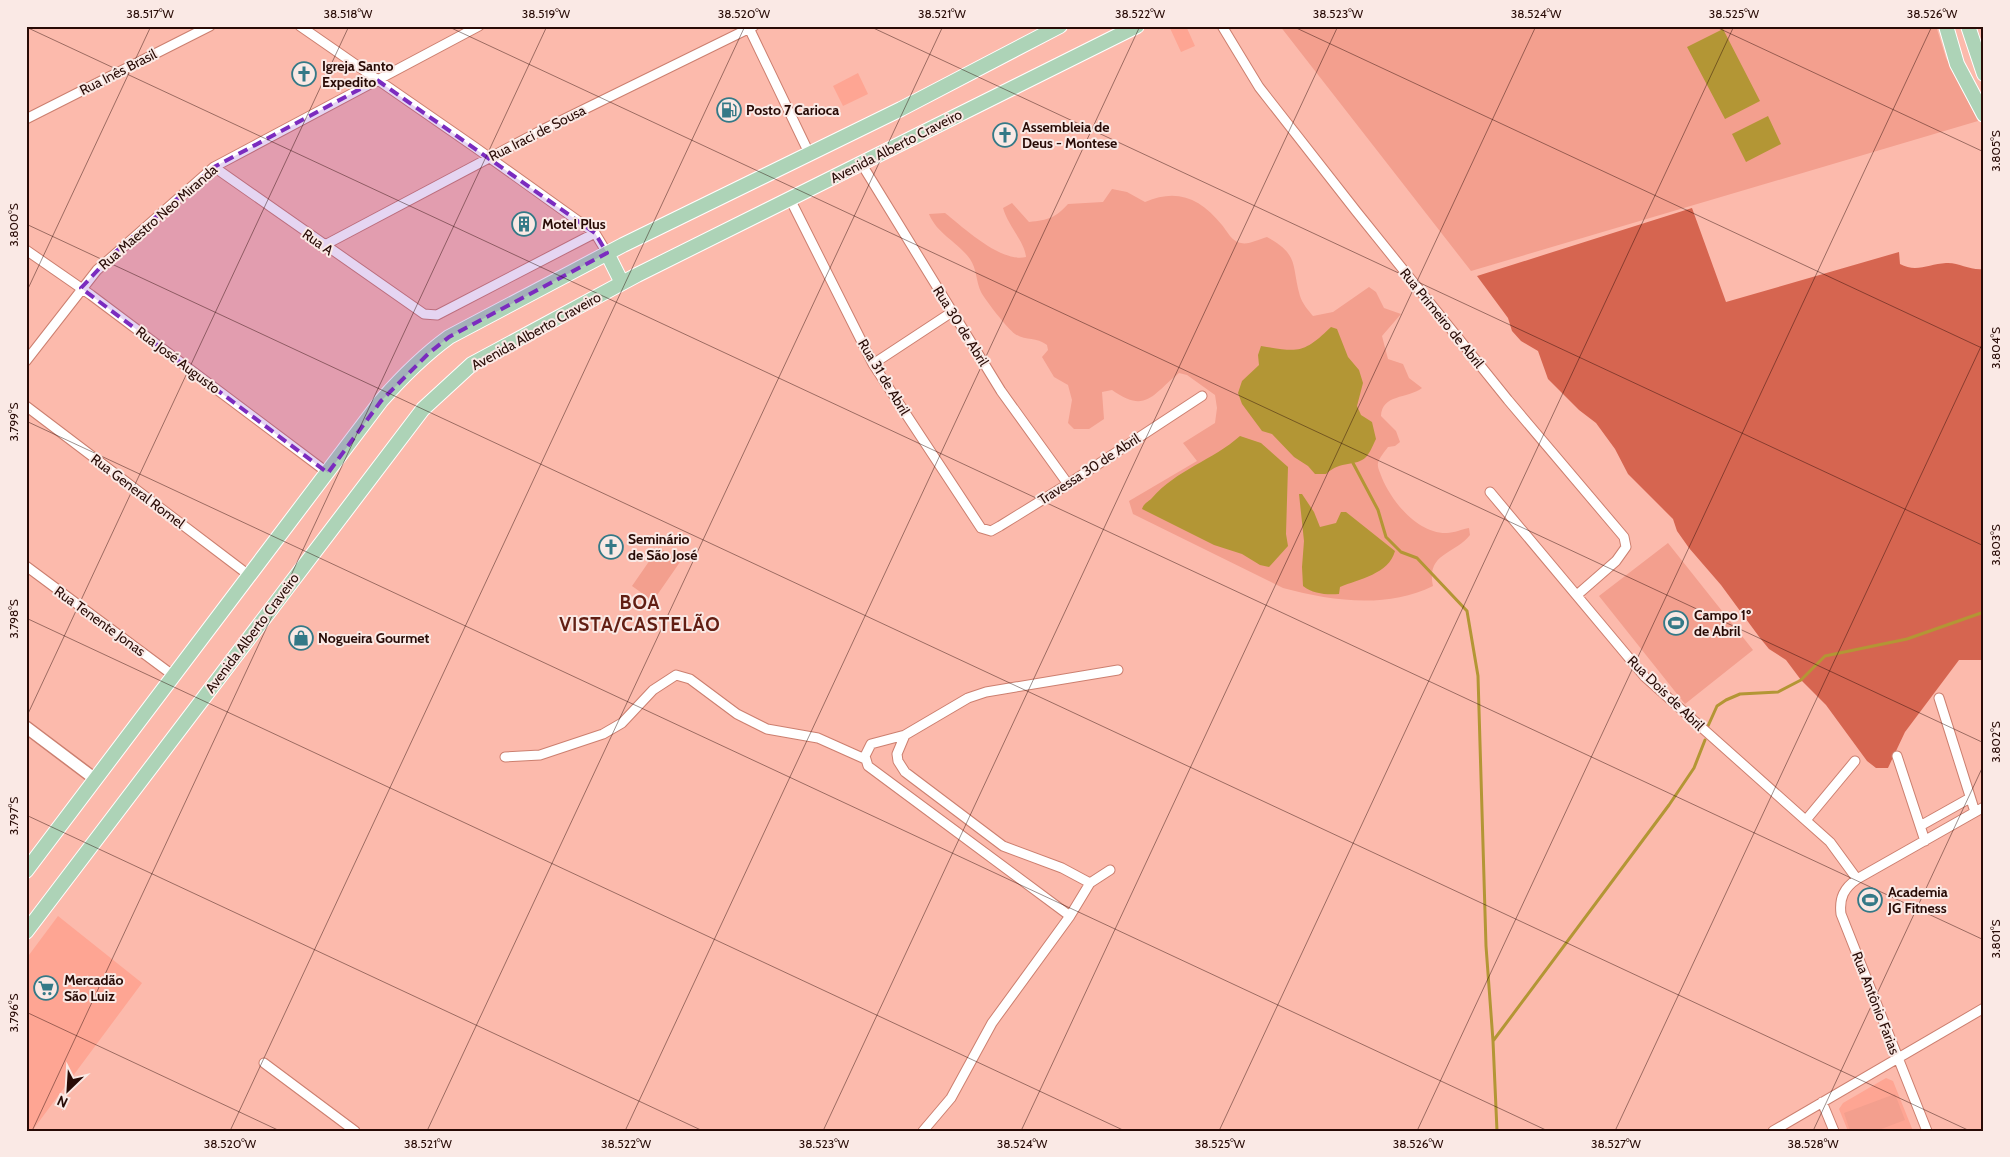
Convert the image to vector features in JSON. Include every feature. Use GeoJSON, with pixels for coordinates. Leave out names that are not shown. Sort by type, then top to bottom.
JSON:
{"type":"FeatureCollection","features":[{"type":"Feature","properties":{"kind":"main road"},"geometry":{"type":"LineString","coordinates":[[26,871],[396,383],[434,348],[449,337],[607,253],[1060,26]]}},
{"type":"Feature","properties":{"kind":"main road","name":"Avenida Alberto Craveiro"},"geometry":{"type":"LineString","coordinates":[[26,932],[423,409],[472,364],[622,283],[1137,26]]}},
{"type":"Feature","properties":{"kind":"main road"},"geometry":{"type":"LineString","coordinates":[[1946,26],[1957,64],[1984,115]]}},
{"type":"Feature","properties":{"kind":"main road"},"geometry":{"type":"LineString","coordinates":[[1968,26],[1984,74]]}},
{"type":"Feature","properties":{"kind":"main road"},"geometry":{"type":"LineString","coordinates":[[607,253],[622,283]]}},
{"type":"Feature","properties":{"kind":"street","name":"Rua Inês Brasil"},"geometry":{"type":"LineString","coordinates":[[26,119],[210,26]]}},
{"type":"Feature","properties":{"kind":"street"},"geometry":{"type":"LineString","coordinates":[[300,26],[595,233],[607,253]]}},
{"type":"Feature","properties":{"kind":"street","name":"Rua Maestro Neo Miranda"},"geometry":{"type":"LineString","coordinates":[[26,361],[81,288],[113,254],[214,168],[479,26]]}},
{"type":"Feature","properties":{"kind":"street","name":"Rua Primeiro de Abril"},"geometry":{"type":"LineString","coordinates":[[1222,26],[1259,87],[1356,211],[1508,400],[1624,537],[1626,547],[1620,556],[1577,595]]}},
{"type":"Feature","properties":{"kind":"street"},"geometry":{"type":"LineString","coordinates":[[751,27],[809,153]]}},
{"type":"Feature","properties":{"kind":"street","name":"Rua Iraci de Sousa"},"geometry":{"type":"LineString","coordinates":[[323,246],[489,157],[751,27]]}},
{"type":"Feature","properties":{"kind":"street","name":"Rua 30 de Abril"},"geometry":{"type":"LineString","coordinates":[[861,163],[1001,391],[1068,484]]}},
{"type":"Feature","properties":{"kind":"street","name":"Rua A"},"geometry":{"type":"LineString","coordinates":[[214,168],[323,246],[424,314],[438,315],[595,233]]}},
{"type":"Feature","properties":{"kind":"street","name":"Rua 31 de Abril"},"geometry":{"type":"LineString","coordinates":[[790,199],[873,364],[976,522]]}},
{"type":"Feature","properties":{"kind":"street","name":"Rua José Augusto"},"geometry":{"type":"LineString","coordinates":[[26,250],[81,288],[328,473]]}},
{"type":"Feature","properties":{"kind":"street"},"geometry":{"type":"LineString","coordinates":[[873,364],[952,312]]}},
{"type":"Feature","properties":{"kind":"street","name":"Travessa 30 de Abril"},"geometry":{"type":"LineString","coordinates":[[976,522],[981,528],[991,531],[1068,484],[1202,396]]}},
{"type":"Feature","properties":{"kind":"street","name":"Rua General Romel"},"geometry":{"type":"LineString","coordinates":[[26,406],[250,576]]}},
{"type":"Feature","properties":{"kind":"street","name":"Rua Dois de Abril"},"geometry":{"type":"LineString","coordinates":[[1490,492],[1646,677],[1830,842],[1857,879]]}},
{"type":"Feature","properties":{"kind":"street","name":"Rua Tenente Jonas"},"geometry":{"type":"LineString","coordinates":[[26,566],[174,676]]}},
{"type":"Feature","properties":{"kind":"street"},"geometry":{"type":"LineString","coordinates":[[1070,916],[886,782],[868,766],[865,759],[866,751],[874,743],[905,736],[944,711],[977,694],[1118,670]]}},
{"type":"Feature","properties":{"kind":"street"},"geometry":{"type":"LineString","coordinates":[[505,756],[540,755],[603,734],[622,723],[645,697],[676,675],[690,679],[737,714],[767,728],[818,738],[865,759]]}},
{"type":"Feature","properties":{"kind":"street"},"geometry":{"type":"LineString","coordinates":[[1939,698],[1975,812]]}},
{"type":"Feature","properties":{"kind":"street"},"geometry":{"type":"LineString","coordinates":[[26,727],[95,778]]}},
{"type":"Feature","properties":{"kind":"street"},"geometry":{"type":"LineString","coordinates":[[905,736],[899,746],[898,761],[910,777],[1003,846],[1062,868],[1090,883]]}},
{"type":"Feature","properties":{"kind":"street"},"geometry":{"type":"LineString","coordinates":[[1897,756],[1925,841]]}},
{"type":"Feature","properties":{"kind":"street"},"geometry":{"type":"LineString","coordinates":[[1806,820],[1855,761]]}},
{"type":"Feature","properties":{"kind":"street"},"geometry":{"type":"LineString","coordinates":[[1920,826],[1970,798]]}},
{"type":"Feature","properties":{"kind":"street"},"geometry":{"type":"LineString","coordinates":[[1857,879],[1984,807]]}},
{"type":"Feature","properties":{"kind":"street"},"geometry":{"type":"LineString","coordinates":[[923,1131],[951,1098],[992,1023],[1070,916],[1090,883],[1110,870]]}},
{"type":"Feature","properties":{"kind":"street","name":"Rua Antônio Farias"},"geometry":{"type":"LineString","coordinates":[[1857,879],[1847,886],[1843,892],[1840,906],[1841,914],[1927,1131]]}},
{"type":"Feature","properties":{"kind":"street"},"geometry":{"type":"LineString","coordinates":[[1773,1131],[1984,1008]]}},
{"type":"Feature","properties":{"kind":"street"},"geometry":{"type":"LineString","coordinates":[[264,1063],[355,1131]]}},
{"type":"Feature","properties":{"kind":"street"},"geometry":{"type":"LineString","coordinates":[[1822,1102],[1834,1131]]}},
{"type":"Feature","properties":{"kind":"highlighted area"},"geometry":{"type":"Polygon","coordinates":[[[377,80],[595,233],[607,253],[449,337],[429,353],[381,401],[328,473],[81,288],[113,254],[214,167],[377,80]]]}},
{"type":"Feature","properties":{"kind":"shaded area"},"geometry":{"type":"Polygon","coordinates":[[[1169,26],[1186,26],[1195,46],[1181,52],[1169,26]]]}},
{"type":"Feature","properties":{"kind":"shaded area"},"geometry":{"type":"Polygon","coordinates":[[[1280,26],[1936,26],[1946,58],[1978,121],[1471,271],[1280,26]]]}},
{"type":"Feature","properties":{"kind":"shaded area"},"geometry":{"type":"Polygon","coordinates":[[[1723,29],[1760,101],[1725,119],[1687,47],[1723,29]]]}},
{"type":"Feature","properties":{"kind":"shaded area"},"geometry":{"type":"Polygon","coordinates":[[[858,73],[868,94],[843,106],[833,86],[858,73]]]}},
{"type":"Feature","properties":{"kind":"shaded area"},"geometry":{"type":"Polygon","coordinates":[[[1768,116],[1781,144],[1746,162],[1732,134],[1768,116]]]}},
{"type":"Feature","properties":{"kind":"shaded area"},"geometry":{"type":"Polygon","coordinates":[[[1112,189],[1127,192],[1145,202],[1167,196],[1187,198],[1205,208],[1232,238],[1238,242],[1254,242],[1267,237],[1278,243],[1290,255],[1301,299],[1313,316],[1333,312],[1369,287],[1376,292],[1384,308],[1401,314],[1382,336],[1388,359],[1403,364],[1409,378],[1422,388],[1390,400],[1382,409],[1381,416],[1396,431],[1400,442],[1395,446],[1388,447],[1379,461],[1379,469],[1392,497],[1407,515],[1416,522],[1436,532],[1450,533],[1469,528],[1470,535],[1464,542],[1437,561],[1432,575],[1433,586],[1397,598],[1378,600],[1340,599],[1302,593],[1283,588],[1133,514],[1129,501],[1197,461],[1183,443],[1215,423],[1217,408],[1215,395],[1187,375],[1179,373],[1155,394],[1141,401],[1133,401],[1112,390],[1102,392],[1104,419],[1089,429],[1074,429],[1068,423],[1072,400],[1068,385],[1054,377],[1042,357],[1048,350],[1047,345],[1039,341],[1023,338],[1015,334],[1007,326],[981,292],[970,259],[942,233],[929,214],[945,213],[994,250],[1005,255],[1026,257],[1023,246],[1003,208],[1012,203],[1029,222],[1042,220],[1051,218],[1068,204],[1103,202],[1112,189]]]}},
{"type":"Feature","properties":{"kind":"shaded area"},"geometry":{"type":"Polygon","coordinates":[[[1692,208],[1726,302],[1899,252],[1900,264],[1906,267],[1917,268],[1951,263],[1974,269],[1984,269],[1984,660],[1959,660],[1905,732],[1888,768],[1876,768],[1867,761],[1826,705],[1801,680],[1786,660],[1769,649],[1721,585],[1689,548],[1677,531],[1673,519],[1628,474],[1615,449],[1596,423],[1579,410],[1548,379],[1538,351],[1521,341],[1512,331],[1508,318],[1477,276],[1692,208]]]}},
{"type":"Feature","properties":{"kind":"shaded area"},"geometry":{"type":"Polygon","coordinates":[[[1331,327],[1337,329],[1348,357],[1359,370],[1363,383],[1357,406],[1361,415],[1372,422],[1376,439],[1369,453],[1362,460],[1337,467],[1326,474],[1315,474],[1308,466],[1294,457],[1272,434],[1262,431],[1242,404],[1238,393],[1242,381],[1259,365],[1258,355],[1261,346],[1292,350],[1300,349],[1314,342],[1331,327]]]}},
{"type":"Feature","properties":{"kind":"shaded area"},"geometry":{"type":"Polygon","coordinates":[[[1240,436],[1261,443],[1288,467],[1286,534],[1288,546],[1269,567],[1260,565],[1242,554],[1214,545],[1142,509],[1145,504],[1172,480],[1240,436]]]}},
{"type":"Feature","properties":{"kind":"shaded area"},"geometry":{"type":"Polygon","coordinates":[[[1299,494],[1302,494],[1314,512],[1320,527],[1336,523],[1341,512],[1346,512],[1395,551],[1392,559],[1387,565],[1372,575],[1340,587],[1339,594],[1311,591],[1303,586],[1304,541],[1299,494]]]}},
{"type":"Feature","properties":{"kind":"shaded area","name":"Campo 1º de Abril"},"geometry":{"type":"Polygon","coordinates":[[[1668,543],[1753,650],[1685,704],[1599,596],[1668,543]]]}},
{"type":"Feature","properties":{"kind":"shaded area"},"geometry":{"type":"Polygon","coordinates":[[[659,547],[680,562],[653,601],[632,586],[659,547]]]}},
{"type":"Feature","properties":{"kind":"shaded area"},"geometry":{"type":"Polygon","coordinates":[[[58,916],[142,983],[32,1131],[26,1131],[26,959],[58,916]]]}},
{"type":"Feature","properties":{"kind":"shaded area"},"geometry":{"type":"Polygon","coordinates":[[[1886,1078],[1893,1081],[1913,1131],[1848,1131],[1839,1109],[1843,1103],[1886,1078]]]}},
{"type":"Feature","properties":{"kind":"shaded area"},"geometry":{"type":"Polygon","coordinates":[[[1895,1094],[1905,1120],[1876,1131],[1850,1131],[1844,1113],[1895,1094]]]}},
{"type":"Feature","properties":{"kind":"waterway"},"geometry":{"type":"LineString","coordinates":[[1353,463],[1378,510],[1386,537],[1401,552],[1417,558],[1467,611],[1478,676],[1486,946],[1493,1041]]}},
{"type":"Feature","properties":{"kind":"waterway"},"geometry":{"type":"LineString","coordinates":[[1708,726],[1717,706],[1726,700],[1740,694],[1778,692],[1801,680],[1825,656],[1907,639],[1984,612]]}},
{"type":"Feature","properties":{"kind":"waterway"},"geometry":{"type":"LineString","coordinates":[[1497,1131],[1493,1041],[1669,805],[1694,768],[1705,740]]}},
{"type":"Feature","properties":{"kind":"place","name":"Igreja Santo Expedito"},"geometry":{"type":"Point","coordinates":[304,74]}},
{"type":"Feature","properties":{"kind":"place","name":"Posto 7 Carioca"},"geometry":{"type":"Point","coordinates":[729,110]}},
{"type":"Feature","properties":{"kind":"place","name":"Assembleia de Deus - Montese"},"geometry":{"type":"Point","coordinates":[1005,135]}},
{"type":"Feature","properties":{"kind":"place","name":"Motel Plus"},"geometry":{"type":"Point","coordinates":[524,224]}},
{"type":"Feature","properties":{"kind":"place","name":"Seminário de São José"},"geometry":{"type":"Point","coordinates":[611,547]}},
{"type":"Feature","properties":{"kind":"place","name":"Campo 1º de Abril"},"geometry":{"type":"Point","coordinates":[1676,623]}},
{"type":"Feature","properties":{"kind":"place","name":"Nogueira Gourmet"},"geometry":{"type":"Point","coordinates":[301,638]}},
{"type":"Feature","properties":{"kind":"place","name":"Academia JG Fitness"},"geometry":{"type":"Point","coordinates":[1870,900]}},
{"type":"Feature","properties":{"kind":"place","name":"Mercadão São Luiz"},"geometry":{"type":"Point","coordinates":[46,988]}},
{"type":"Feature","properties":{"kind":"district","name":"BOA VISTA/CASTELÃO"},"geometry":{"type":"Point","coordinates":[640,613]}}]}
